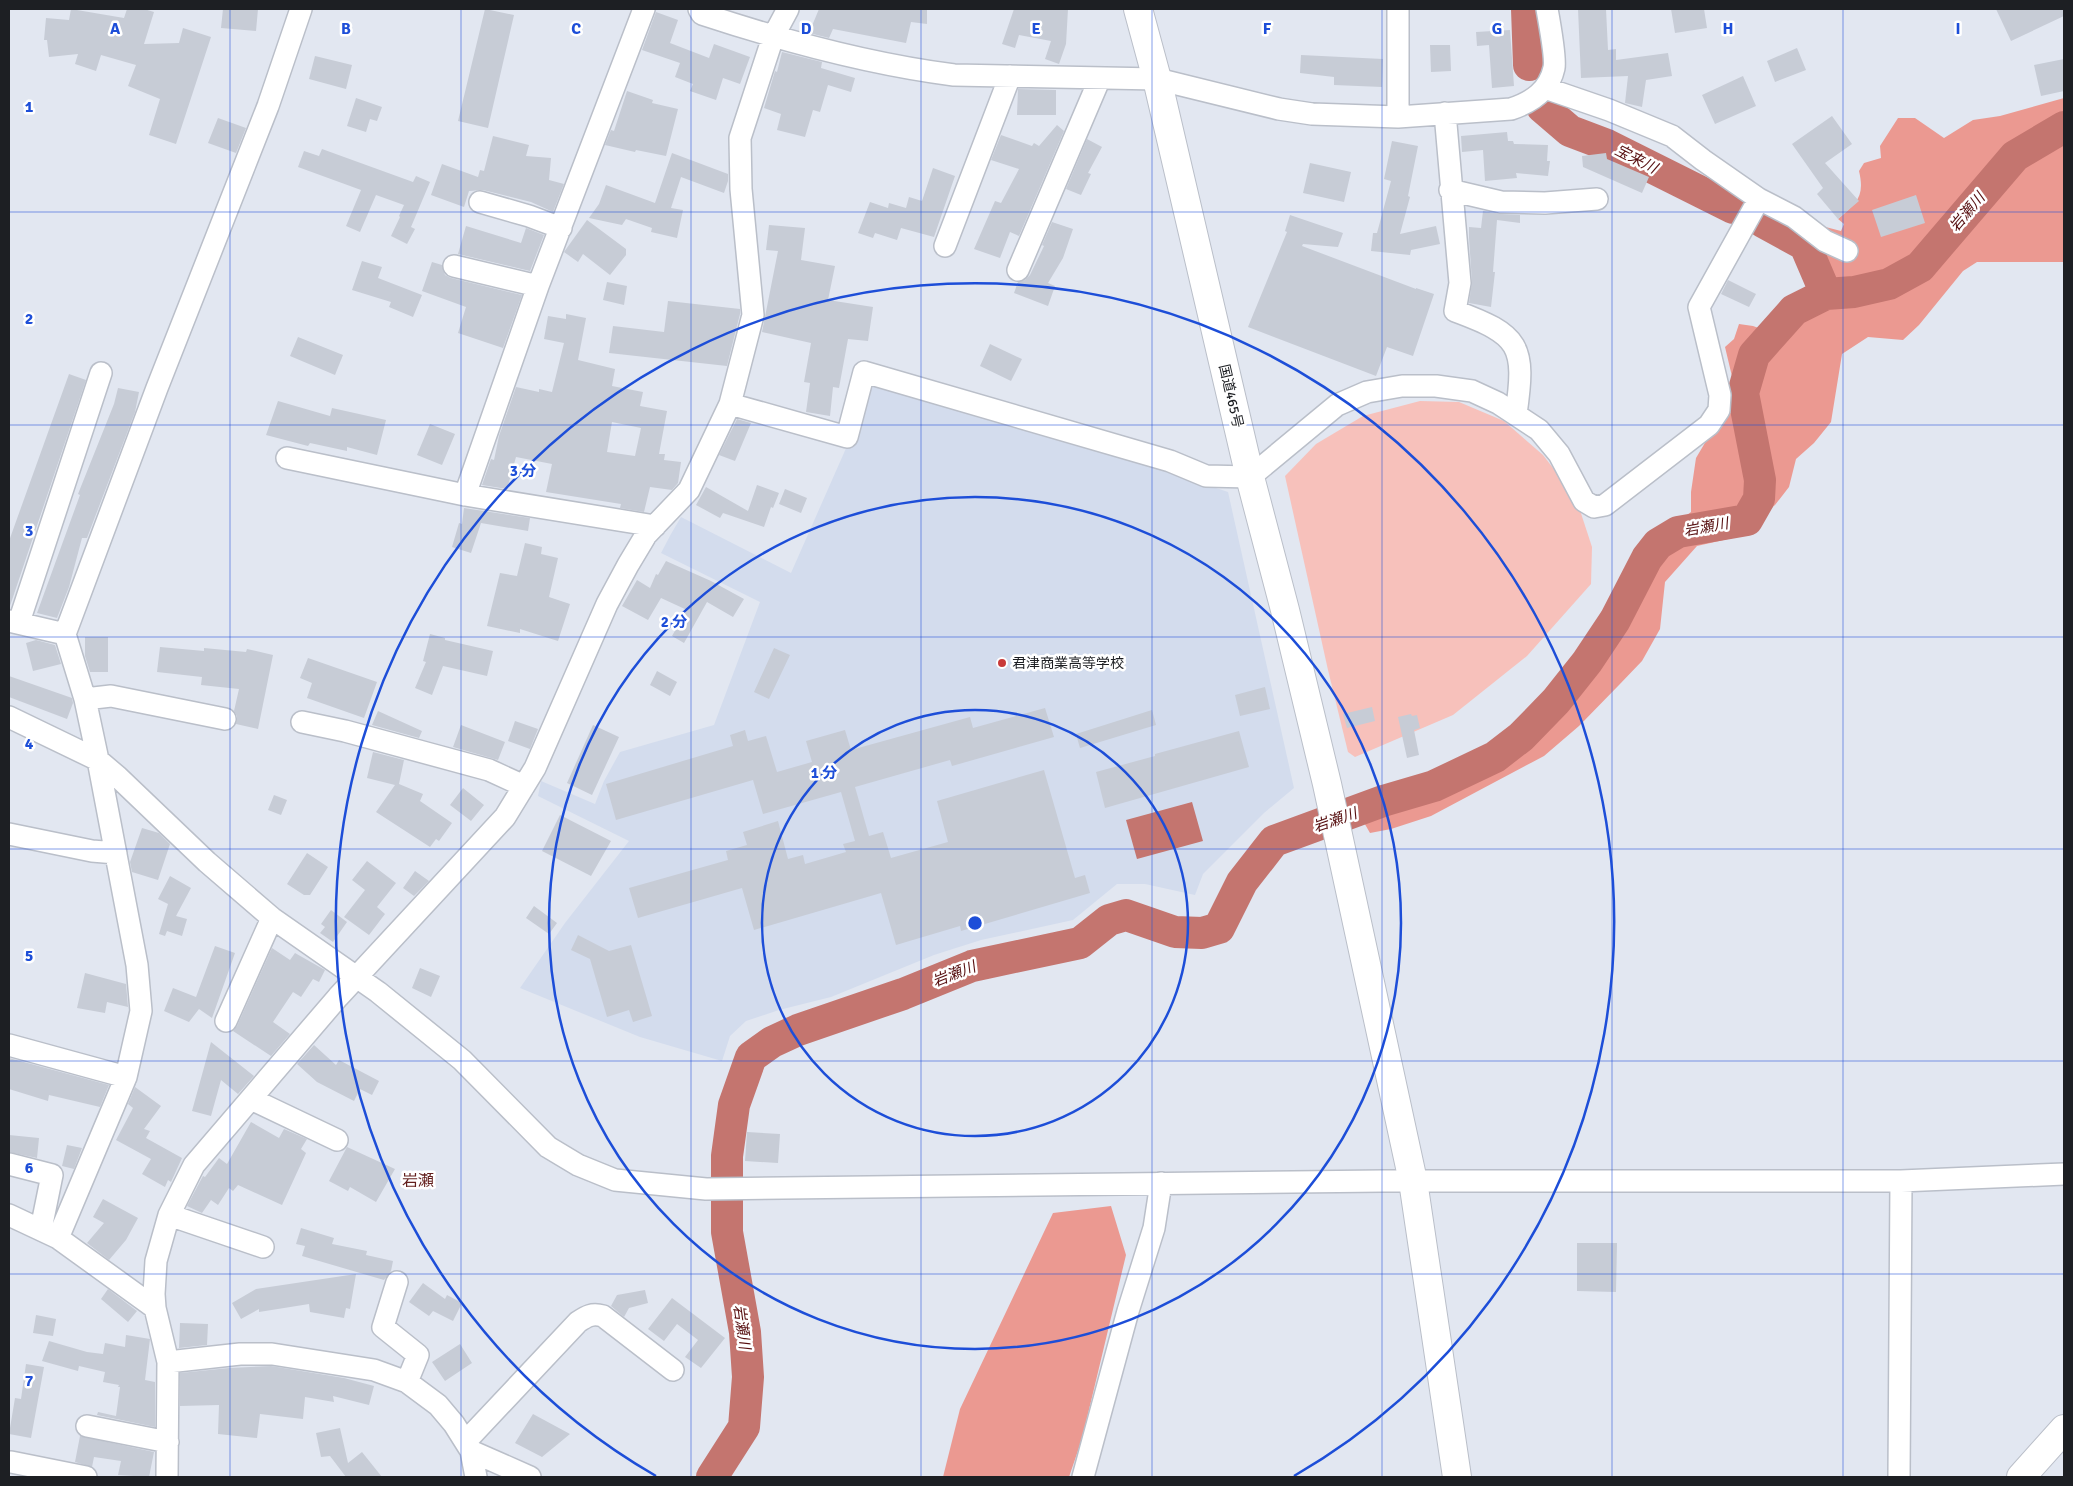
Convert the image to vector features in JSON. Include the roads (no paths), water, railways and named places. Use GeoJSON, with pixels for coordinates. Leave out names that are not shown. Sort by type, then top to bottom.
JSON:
{"type":"FeatureCollection","features":[{"type":"Feature","properties":{"kind":"main road","name":"国道465号"},"geometry":{"type":"LineString","coordinates":[[1138,9],[1326,784],[1413,1181],[1457,1477]]}},
{"type":"Feature","properties":{"kind":"main road"},"geometry":{"type":"LineString","coordinates":[[2021,1477],[2064,1429]]}},
{"type":"Feature","properties":{"kind":"street"},"geometry":{"type":"LineString","coordinates":[[50,1233],[126,1077],[141,1011],[137,965],[98,760],[85,699],[65,634],[157,388],[268,106],[301,9]]}},
{"type":"Feature","properties":{"kind":"street"},"geometry":{"type":"LineString","coordinates":[[465,495],[538,286],[644,9]]}},
{"type":"Feature","properties":{"kind":"street"},"geometry":{"type":"LineString","coordinates":[[699,9],[702,14],[773,37],[922,71],[954,75],[1156,79],[1279,109],[1312,114],[1398,117],[1511,109],[1529,103],[1545,88],[1555,67],[1547,9]]}},
{"type":"Feature","properties":{"kind":"street"},"geometry":{"type":"LineString","coordinates":[[167,1477],[168,1362],[155,1308],[156,1261],[169,1214],[194,1164],[338,997],[505,817],[535,768],[607,604],[628,565],[646,535],[689,490],[730,404],[753,315],[740,189],[740,138],[773,37],[788,9]]}},
{"type":"Feature","properties":{"kind":"street"},"geometry":{"type":"LineString","coordinates":[[1398,9],[1398,117]]}},
{"type":"Feature","properties":{"kind":"street"},"geometry":{"type":"LineString","coordinates":[[945,246],[1010,76]]}},
{"type":"Feature","properties":{"kind":"street"},"geometry":{"type":"LineString","coordinates":[[1018,270],[1100,78]]}},
{"type":"Feature","properties":{"kind":"street"},"geometry":{"type":"LineString","coordinates":[[1545,88],[1609,110],[1672,136],[1757,203],[1794,217],[1825,241],[1847,251]]}},
{"type":"Feature","properties":{"kind":"street"},"geometry":{"type":"LineString","coordinates":[[1445,113],[1450,190],[1460,283],[1455,311],[1496,328],[1510,340],[1519,358],[1521,371],[1516,414]]}},
{"type":"Feature","properties":{"kind":"street"},"geometry":{"type":"LineString","coordinates":[[1450,190],[1502,202],[1545,203],[1597,199]]}},
{"type":"Feature","properties":{"kind":"street"},"geometry":{"type":"LineString","coordinates":[[480,202],[529,216],[561,228]]}},
{"type":"Feature","properties":{"kind":"street"},"geometry":{"type":"LineString","coordinates":[[730,404],[847,437],[864,372],[1170,460],[1206,476],[1250,477],[1337,405],[1367,392],[1402,386],[1436,386],[1472,391],[1516,414],[1539,430],[1559,454],[1584,501],[1594,507],[1605,505],[1709,425],[1719,410],[1720,394],[1699,307],[1757,203]]}},
{"type":"Feature","properties":{"kind":"street"},"geometry":{"type":"LineString","coordinates":[[454,266],[538,286]]}},
{"type":"Feature","properties":{"kind":"street"},"geometry":{"type":"LineString","coordinates":[[65,634],[14,621],[101,373]]}},
{"type":"Feature","properties":{"kind":"street"},"geometry":{"type":"LineString","coordinates":[[287,458],[465,495],[655,526]]}},
{"type":"Feature","properties":{"kind":"street"},"geometry":{"type":"LineString","coordinates":[[85,699],[111,696],[225,719]]}},
{"type":"Feature","properties":{"kind":"street"},"geometry":{"type":"LineString","coordinates":[[9,717],[98,760],[207,862],[272,918],[378,992],[462,1060],[548,1147],[578,1165],[615,1180],[706,1189],[1413,1181],[1901,1181],[2064,1174]]}},
{"type":"Feature","properties":{"kind":"street"},"geometry":{"type":"LineString","coordinates":[[302,722],[345,731],[489,770],[524,786]]}},
{"type":"Feature","properties":{"kind":"street"},"geometry":{"type":"LineString","coordinates":[[9,834],[92,851],[116,853]]}},
{"type":"Feature","properties":{"kind":"street"},"geometry":{"type":"LineString","coordinates":[[226,1021],[272,918]]}},
{"type":"Feature","properties":{"kind":"street"},"geometry":{"type":"LineString","coordinates":[[9,1045],[126,1077]]}},
{"type":"Feature","properties":{"kind":"street"},"geometry":{"type":"LineString","coordinates":[[251,1098],[337,1140]]}},
{"type":"Feature","properties":{"kind":"street"},"geometry":{"type":"LineString","coordinates":[[9,1164],[52,1175],[50,1233]]}},
{"type":"Feature","properties":{"kind":"street"},"geometry":{"type":"LineString","coordinates":[[1898,1477],[1901,1181]]}},
{"type":"Feature","properties":{"kind":"street"},"geometry":{"type":"LineString","coordinates":[[1082,1477],[1128,1311],[1154,1228],[1161,1183]]}},
{"type":"Feature","properties":{"kind":"street"},"geometry":{"type":"LineString","coordinates":[[169,1214],[263,1247]]}},
{"type":"Feature","properties":{"kind":"street"},"geometry":{"type":"LineString","coordinates":[[9,1215],[50,1233],[155,1308]]}},
{"type":"Feature","properties":{"kind":"street"},"geometry":{"type":"LineString","coordinates":[[397,1282],[384,1327],[418,1355],[407,1382]]}},
{"type":"Feature","properties":{"kind":"street"},"geometry":{"type":"LineString","coordinates":[[468,1446],[578,1322],[587,1316],[596,1314],[603,1316],[673,1370]]}},
{"type":"Feature","properties":{"kind":"street"},"geometry":{"type":"LineString","coordinates":[[168,1362],[240,1354],[272,1354],[374,1370],[407,1382],[438,1405],[468,1446],[476,1477]]}},
{"type":"Feature","properties":{"kind":"street"},"geometry":{"type":"LineString","coordinates":[[87,1426],[168,1442]]}},
{"type":"Feature","properties":{"kind":"street"},"geometry":{"type":"LineString","coordinates":[[468,1446],[530,1477]]}},
{"type":"Feature","properties":{"kind":"street"},"geometry":{"type":"LineString","coordinates":[[11,1462],[86,1477]]}},
{"type":"Feature","properties":{"kind":"waterway","name":"宝来川"},"geometry":{"type":"LineString","coordinates":[[1527,9],[1529,65]]}},
{"type":"Feature","properties":{"kind":"waterway","name":"宝来川"},"geometry":{"type":"LineString","coordinates":[[1542,107],[1570,131],[1607,145],[1733,208]]}},
{"type":"Feature","properties":{"kind":"waterway","name":"岩瀬川"},"geometry":{"type":"LineString","coordinates":[[712,1477],[744,1427],[748,1377],[745,1332],[727,1232],[727,1156],[734,1105],[751,1057],[772,1042],[798,1030],[903,994],[972,966],[1080,943],[1109,920],[1126,915],[1175,932],[1202,933],[1219,928],[1242,882],[1274,841],[1383,801],[1434,786],[1495,757],[1521,737],[1556,701],[1587,662],[1615,620],[1647,558],[1658,544],[1678,532],[1747,520],[1759,499],[1760,480],[1743,393],[1754,355],[1794,310],[1826,294],[1854,292],[1889,284],[1920,267],[2015,156],[2064,127]]}},
{"type":"Feature","properties":{"kind":"waterway","name":"宝来川"},"geometry":{"type":"LineString","coordinates":[[1763,222],[1805,245],[1826,294]]}},
{"type":"Feature","properties":{"kind":"place","name":"君津商業高等学校"},"geometry":{"type":"Point","coordinates":[1002,663]}},
{"type":"Feature","properties":{"kind":"district","name":"岩瀬"},"geometry":{"type":"Point","coordinates":[418,1181]}}]}
